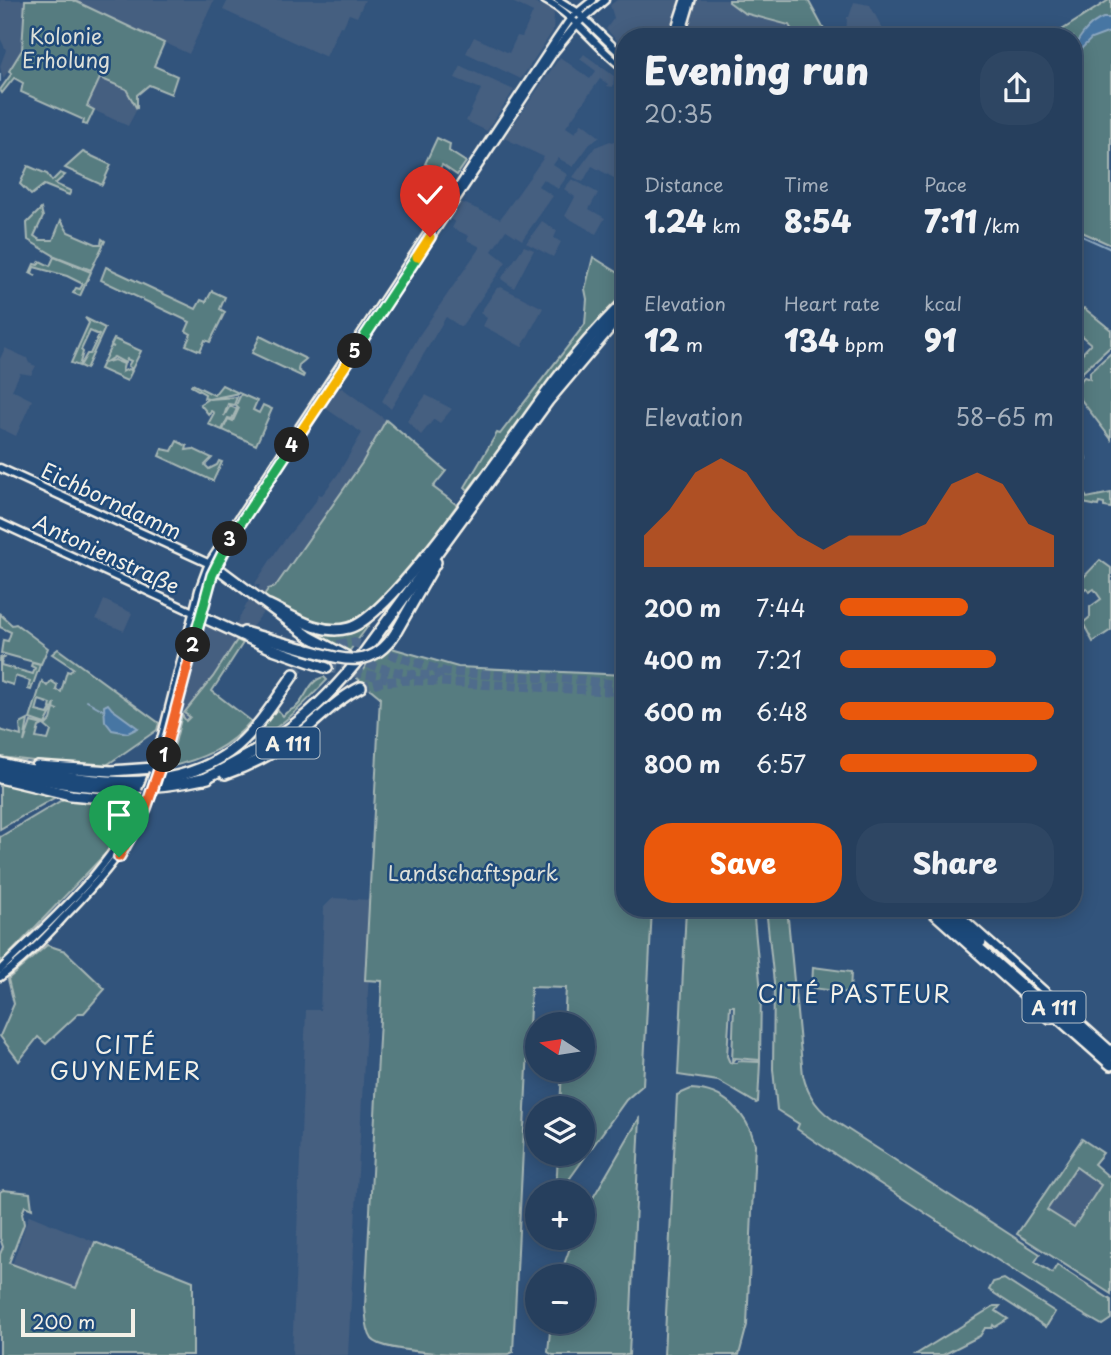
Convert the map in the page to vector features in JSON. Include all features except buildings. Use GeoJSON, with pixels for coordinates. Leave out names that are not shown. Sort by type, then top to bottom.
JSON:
{"type":"FeatureCollection","features":[{"type":"Feature","properties":{"kind":"highway"},"geometry":{"type":"LineString","coordinates":[[269,606],[305,623],[333,630],[354,626],[371,616],[415,569],[578,351],[616,311]]}},
{"type":"Feature","properties":{"kind":"highway"},"geometry":{"type":"LineString","coordinates":[[204,779],[264,747],[318,707],[356,663],[548,401],[616,321]]}},
{"type":"Feature","properties":{"kind":"highway"},"geometry":{"type":"LineString","coordinates":[[232,630],[345,660],[364,659],[382,650],[396,632],[438,559],[441,547]]}},
{"type":"Feature","properties":{"kind":"highway"},"geometry":{"type":"LineString","coordinates":[[212,565],[310,637],[346,656]]}},
{"type":"Feature","properties":{"kind":"highway"},"geometry":{"type":"LineString","coordinates":[[197,614],[286,655],[327,668]]}},
{"type":"Feature","properties":{"kind":"highway","name":"A 111"},"geometry":{"type":"LineString","coordinates":[[1,766],[86,780],[128,782],[166,777],[214,762],[230,752],[251,732],[294,674]]}},
{"type":"Feature","properties":{"kind":"highway","name":"A 111"},"geometry":{"type":"LineString","coordinates":[[1,766],[71,786],[111,789],[151,788],[204,779],[263,759],[296,737],[337,702],[361,687]]}},
{"type":"Feature","properties":{"kind":"highway"},"geometry":{"type":"LineString","coordinates":[[1,766],[156,771]]}},
{"type":"Feature","properties":{"kind":"highway"},"geometry":{"type":"LineString","coordinates":[[0,778],[71,795],[145,802]]}},
{"type":"Feature","properties":{"kind":"highway","name":"A 111"},"geometry":{"type":"LineString","coordinates":[[944,917],[1111,1065]]}},
{"type":"Feature","properties":{"kind":"highway","name":"A 111"},"geometry":{"type":"LineString","coordinates":[[953,917],[1111,1056]]}},
{"type":"Feature","properties":{"kind":"highway"},"geometry":{"type":"LineString","coordinates":[[1033,1004],[1060,1022]]}},
{"type":"Feature","properties":{"kind":"main road"},"geometry":{"type":"LineString","coordinates":[[545,0],[577,12],[616,50]]}},
{"type":"Feature","properties":{"kind":"main road"},"geometry":{"type":"LineString","coordinates":[[452,200],[574,22],[577,12],[593,0]]}},
{"type":"Feature","properties":{"kind":"main road"},"geometry":{"type":"LineString","coordinates":[[0,977],[44,938],[112,866],[134,834],[156,771],[212,565],[556,40],[574,22],[605,0]]}},
{"type":"Feature","properties":{"kind":"main road"},"geometry":{"type":"LineString","coordinates":[[681,28],[685,0]]}},
{"type":"Feature","properties":{"kind":"main road"},"geometry":{"type":"LineString","coordinates":[[677,28],[691,0]]}},
{"type":"Feature","properties":{"kind":"main road"},"geometry":{"type":"LineString","coordinates":[[560,4],[590,40],[616,62]]}},
{"type":"Feature","properties":{"kind":"main road","name":"Eichborndamm"},"geometry":{"type":"LineString","coordinates":[[0,468],[212,565]]}},
{"type":"Feature","properties":{"kind":"main road","name":"Antonienstraße"},"geometry":{"type":"LineString","coordinates":[[0,523],[197,614]]}},
{"type":"Feature","properties":{"kind":"main road"},"geometry":{"type":"LineString","coordinates":[[0,970],[105,864],[145,802]]}},
{"type":"Feature","properties":{"kind":"main road"},"geometry":{"type":"LineString","coordinates":[[936,917],[1033,1004]]}},
{"type":"Feature","properties":{"kind":"main road"},"geometry":{"type":"LineString","coordinates":[[962,917],[1111,1050]]}},
{"type":"Feature","properties":{"kind":"shaded area"},"geometry":{"type":"Polygon","coordinates":[[[0,0],[25,0],[22,50],[3,79],[0,66],[6,50],[0,38],[0,0]]]}},
{"type":"Feature","properties":{"kind":"shaded area"},"geometry":{"type":"Polygon","coordinates":[[[73,0],[214,0],[189,54],[73,0]]]}},
{"type":"Feature","properties":{"kind":"shaded area"},"geometry":{"type":"Polygon","coordinates":[[[228,0],[365,0],[357,17],[349,14],[343,27],[340,26],[326,57],[223,10],[228,0]]]}},
{"type":"Feature","properties":{"kind":"shaded area"},"geometry":{"type":"Polygon","coordinates":[[[508,0],[529,0],[552,10],[554,14],[553,31],[521,79],[466,53],[474,37],[509,53],[517,36],[522,37],[533,12],[508,0]]]}},
{"type":"Feature","properties":{"kind":"shaded area"},"geometry":{"type":"Polygon","coordinates":[[[617,0],[680,0],[671,28],[616,28],[616,40],[606,29],[614,18],[610,5],[617,0]]]}},
{"type":"Feature","properties":{"kind":"shaded area"},"geometry":{"type":"Polygon","coordinates":[[[696,0],[729,0],[729,3],[744,13],[789,25],[791,28],[687,28],[696,0]]]}},
{"type":"Feature","properties":{"kind":"shaded area"},"geometry":{"type":"Polygon","coordinates":[[[854,2],[870,5],[882,28],[846,28],[854,2]]]}},
{"type":"Feature","properties":{"kind":"shaded area"},"geometry":{"type":"Polygon","coordinates":[[[1103,18],[1111,18],[1110,32],[1091,39],[1082,48],[1082,36],[1092,24],[1103,18]]]}},
{"type":"Feature","properties":{"kind":"shaded area"},"geometry":{"type":"Polygon","coordinates":[[[584,54],[614,76],[613,87],[607,86],[608,84],[600,79],[566,127],[575,133],[582,123],[600,137],[590,144],[573,167],[558,158],[553,165],[568,175],[558,189],[543,179],[538,186],[553,196],[522,240],[506,230],[492,251],[506,262],[461,327],[446,317],[391,409],[382,401],[420,334],[480,247],[467,240],[469,236],[452,228],[455,222],[450,219],[461,202],[500,219],[544,157],[504,138],[560,57],[590,79],[596,71],[580,59],[584,54]]]}},
{"type":"Feature","properties":{"kind":"shaded area"},"geometry":{"type":"Polygon","coordinates":[[[461,66],[514,90],[487,131],[466,121],[481,89],[455,78],[461,66]]]}},
{"type":"Feature","properties":{"kind":"shaded area"},"geometry":{"type":"Polygon","coordinates":[[[100,78],[126,89],[137,109],[128,126],[87,107],[100,78]]]}},
{"type":"Feature","properties":{"kind":"shaded area"},"geometry":{"type":"Polygon","coordinates":[[[610,141],[616,143],[616,179],[592,166],[583,182],[573,177],[595,147],[610,141]]]}},
{"type":"Feature","properties":{"kind":"shaded area"},"geometry":{"type":"Polygon","coordinates":[[[572,179],[598,193],[589,209],[605,218],[596,234],[565,216],[575,197],[564,189],[572,179]]]}},
{"type":"Feature","properties":{"kind":"shaded area"},"geometry":{"type":"Polygon","coordinates":[[[542,221],[557,231],[554,238],[561,242],[553,257],[526,243],[542,221]]]}},
{"type":"Feature","properties":{"kind":"shaded area"},"geometry":{"type":"Polygon","coordinates":[[[524,246],[534,250],[514,288],[501,279],[524,246]]]}},
{"type":"Feature","properties":{"kind":"shaded area"},"geometry":{"type":"Polygon","coordinates":[[[501,287],[543,308],[522,347],[483,326],[487,318],[480,313],[497,288],[501,287]]]}},
{"type":"Feature","properties":{"kind":"shaded area"},"geometry":{"type":"Polygon","coordinates":[[[5,348],[27,358],[29,363],[36,366],[31,375],[20,373],[12,390],[32,400],[16,436],[0,428],[0,359],[5,348]]]}},
{"type":"Feature","properties":{"kind":"shaded area"},"geometry":{"type":"Polygon","coordinates":[[[342,388],[386,420],[362,463],[275,588],[268,589],[263,596],[257,592],[260,585],[254,585],[279,547],[316,501],[318,494],[322,495],[338,474],[362,433],[325,408],[342,388]]]}},
{"type":"Feature","properties":{"kind":"shaded area"},"geometry":{"type":"Polygon","coordinates":[[[426,395],[452,409],[440,423],[434,419],[421,435],[407,421],[426,395]]]}},
{"type":"Feature","properties":{"kind":"shaded area"},"geometry":{"type":"Polygon","coordinates":[[[250,598],[265,610],[249,631],[235,626],[250,598]]]}},
{"type":"Feature","properties":{"kind":"shaded area"},"geometry":{"type":"Polygon","coordinates":[[[104,600],[132,613],[124,631],[96,619],[104,600]]]}},
{"type":"Feature","properties":{"kind":"shaded area"},"geometry":{"type":"Polygon","coordinates":[[[203,627],[243,643],[222,677],[187,721],[182,715],[203,627]]]}},
{"type":"Feature","properties":{"kind":"shaded area"},"geometry":{"type":"Polygon","coordinates":[[[108,704],[138,728],[128,733],[112,730],[105,721],[104,706],[108,704]]]}},
{"type":"Feature","properties":{"kind":"shaded area"},"geometry":{"type":"Polygon","coordinates":[[[333,898],[373,900],[348,1355],[292,1355],[306,1010],[320,1010],[324,907],[333,898]]]}},
{"type":"Feature","properties":{"kind":"shaded area"},"geometry":{"type":"Polygon","coordinates":[[[1076,1167],[1101,1185],[1074,1227],[1047,1210],[1076,1167]]]}},
{"type":"Feature","properties":{"kind":"shaded area"},"geometry":{"type":"Polygon","coordinates":[[[29,1215],[95,1242],[76,1288],[12,1265],[29,1215]]]}},
{"type":"Feature","properties":{"kind":"green space","name":"Kolonie Erholung"},"geometry":{"type":"Polygon","coordinates":[[[25,0],[73,0],[164,43],[154,66],[177,76],[171,94],[149,85],[137,95],[137,109],[126,89],[100,78],[87,106],[94,110],[87,125],[83,124],[84,120],[21,92],[23,83],[14,78],[2,93],[0,90],[12,73],[9,71],[22,50],[25,0]]]}},
{"type":"Feature","properties":{"kind":"green space"},"geometry":{"type":"Polygon","coordinates":[[[808,0],[823,28],[791,28],[789,25],[744,13],[729,2],[808,0]]]}},
{"type":"Feature","properties":{"kind":"green space"},"geometry":{"type":"Polygon","coordinates":[[[1111,0],[1111,245],[1082,232],[1082,28],[1065,28],[1111,0]]]}},
{"type":"Feature","properties":{"kind":"green space"},"geometry":{"type":"Polygon","coordinates":[[[437,138],[450,144],[449,151],[466,162],[457,175],[442,165],[439,170],[425,164],[437,138]]]}},
{"type":"Feature","properties":{"kind":"green space"},"geometry":{"type":"Polygon","coordinates":[[[83,152],[111,165],[102,185],[65,168],[83,152]]]}},
{"type":"Feature","properties":{"kind":"green space"},"geometry":{"type":"Polygon","coordinates":[[[28,166],[47,174],[52,181],[60,173],[65,175],[55,184],[71,191],[69,195],[44,185],[31,195],[20,184],[28,166]]]}},
{"type":"Feature","properties":{"kind":"green space"},"geometry":{"type":"Polygon","coordinates":[[[41,209],[43,217],[34,236],[40,240],[53,240],[61,220],[68,232],[96,244],[101,244],[102,239],[105,241],[91,270],[55,256],[28,240],[27,223],[41,209]]]}},
{"type":"Feature","properties":{"kind":"green space"},"geometry":{"type":"Polygon","coordinates":[[[54,257],[91,272],[80,296],[73,293],[83,284],[67,276],[34,267],[32,273],[36,276],[30,273],[34,264],[38,265],[40,261],[50,266],[54,257]]]}},
{"type":"Feature","properties":{"kind":"green space"},"geometry":{"type":"Polygon","coordinates":[[[593,257],[616,271],[616,304],[569,355],[468,490],[465,487],[497,433],[500,434],[585,324],[585,289],[593,257]]]}},
{"type":"Feature","properties":{"kind":"green space"},"geometry":{"type":"Polygon","coordinates":[[[106,267],[196,309],[201,300],[206,302],[212,291],[225,297],[220,309],[225,312],[210,342],[205,340],[200,351],[186,345],[191,334],[186,331],[190,322],[101,280],[106,267]]]}},
{"type":"Feature","properties":{"kind":"green space"},"geometry":{"type":"Polygon","coordinates":[[[1084,308],[1111,330],[1111,346],[1082,373],[1082,354],[1091,344],[1082,336],[1084,308]]]}},
{"type":"Feature","properties":{"kind":"green space"},"geometry":{"type":"Polygon","coordinates":[[[85,318],[105,328],[86,369],[80,366],[87,354],[90,354],[99,335],[90,331],[81,350],[83,352],[79,366],[71,363],[89,323],[85,318]]]}},
{"type":"Feature","properties":{"kind":"green space"},"geometry":{"type":"Polygon","coordinates":[[[260,336],[306,359],[299,365],[298,370],[303,377],[252,353],[260,336]]]}},
{"type":"Feature","properties":{"kind":"green space"},"geometry":{"type":"Polygon","coordinates":[[[114,339],[141,351],[132,369],[128,366],[131,361],[127,359],[125,363],[114,357],[104,363],[114,360],[124,364],[122,372],[128,369],[132,371],[127,381],[100,369],[111,346],[114,347],[111,345],[114,339]]]}},
{"type":"Feature","properties":{"kind":"green space"},"geometry":{"type":"Polygon","coordinates":[[[1111,353],[1111,439],[1082,401],[1082,379],[1084,377],[1090,379],[1090,372],[1111,353]]]}},
{"type":"Feature","properties":{"kind":"green space"},"geometry":{"type":"Polygon","coordinates":[[[192,384],[214,395],[222,385],[239,393],[209,399],[237,397],[234,405],[228,404],[224,416],[230,406],[237,409],[222,430],[208,424],[214,413],[211,411],[209,415],[200,404],[208,399],[204,398],[205,394],[191,386],[192,384]]]}},
{"type":"Feature","properties":{"kind":"green space"},"geometry":{"type":"Polygon","coordinates":[[[241,394],[257,401],[253,410],[259,413],[263,405],[272,409],[256,445],[223,430],[228,419],[233,421],[241,394]]]}},
{"type":"Feature","properties":{"kind":"green space"},"geometry":{"type":"Polygon","coordinates":[[[386,420],[446,471],[433,487],[457,505],[389,594],[357,621],[343,626],[322,625],[291,613],[263,597],[268,589],[275,587],[362,463],[386,420]]]}},
{"type":"Feature","properties":{"kind":"green space"},"geometry":{"type":"Polygon","coordinates":[[[177,441],[187,446],[186,450],[193,449],[212,458],[205,465],[209,469],[219,461],[222,462],[213,481],[159,456],[162,449],[172,451],[177,441]]]}},
{"type":"Feature","properties":{"kind":"green space"},"geometry":{"type":"Polygon","coordinates":[[[1082,444],[1086,459],[1082,460],[1082,444]]]}},
{"type":"Feature","properties":{"kind":"green space"},"geometry":{"type":"Polygon","coordinates":[[[1082,490],[1087,498],[1111,493],[1111,508],[1099,503],[1098,506],[1082,503],[1082,490]]]}},
{"type":"Feature","properties":{"kind":"green space"},"geometry":{"type":"Polygon","coordinates":[[[1100,560],[1111,568],[1111,630],[1093,642],[1083,623],[1090,617],[1090,607],[1101,599],[1094,589],[1089,592],[1086,588],[1082,591],[1082,579],[1100,560]]]}},
{"type":"Feature","properties":{"kind":"green space"},"geometry":{"type":"Polygon","coordinates":[[[0,614],[48,648],[41,664],[1,653],[3,640],[8,641],[11,632],[0,627],[0,614]]]}},
{"type":"Feature","properties":{"kind":"green space"},"geometry":{"type":"Polygon","coordinates":[[[377,614],[348,653],[309,633],[300,624],[325,632],[377,614]]]}},
{"type":"Feature","properties":{"kind":"green space"},"geometry":{"type":"Polygon","coordinates":[[[237,640],[243,643],[212,691],[251,721],[234,738],[214,751],[169,767],[182,715],[186,721],[190,717],[184,713],[213,677],[237,640]]]}},
{"type":"Feature","properties":{"kind":"green space","name":"Landschaftspark"},"geometry":{"type":"Polygon","coordinates":[[[381,645],[458,667],[616,675],[616,917],[652,917],[643,1085],[626,1100],[595,1143],[595,1096],[561,1096],[561,1082],[595,1082],[595,1012],[565,1012],[566,988],[531,987],[530,1012],[525,1012],[526,1082],[513,1352],[509,1354],[437,1353],[396,1348],[372,1339],[367,1323],[365,1307],[382,981],[365,980],[380,697],[357,678],[381,645]]]}},
{"type":"Feature","properties":{"kind":"green space"},"geometry":{"type":"Polygon","coordinates":[[[58,649],[159,723],[157,730],[101,769],[0,757],[0,730],[21,736],[20,724],[28,720],[24,742],[31,722],[43,725],[39,727],[36,738],[48,740],[51,731],[45,726],[51,720],[54,709],[58,710],[54,708],[55,703],[53,709],[50,708],[51,704],[39,700],[36,711],[48,714],[52,711],[45,724],[30,719],[42,681],[47,686],[51,681],[57,685],[56,690],[61,692],[67,671],[70,672],[73,668],[52,654],[58,649]]]}},
{"type":"Feature","properties":{"kind":"green space"},"geometry":{"type":"Polygon","coordinates":[[[6,657],[2,659],[1,665],[33,674],[35,668],[31,666],[32,663],[40,665],[31,690],[28,689],[30,681],[15,676],[13,685],[0,681],[0,658],[6,657]]]}},
{"type":"Feature","properties":{"kind":"green space"},"geometry":{"type":"Polygon","coordinates":[[[324,677],[327,680],[278,727],[255,740],[245,742],[276,708],[283,716],[297,706],[315,682],[324,677]]]}},
{"type":"Feature","properties":{"kind":"green space"},"geometry":{"type":"Polygon","coordinates":[[[0,780],[59,795],[0,829],[0,780]]]}},
{"type":"Feature","properties":{"kind":"green space"},"geometry":{"type":"Polygon","coordinates":[[[67,797],[132,806],[107,852],[0,964],[0,837],[67,797]]]}},
{"type":"Feature","properties":{"kind":"green space"},"geometry":{"type":"Polygon","coordinates":[[[686,917],[754,917],[761,992],[760,1060],[735,1058],[732,1062],[734,1006],[730,1006],[727,1056],[730,1063],[760,1062],[758,1102],[718,1081],[678,1075],[686,917]]]}},
{"type":"Feature","properties":{"kind":"green space"},"geometry":{"type":"Polygon","coordinates":[[[767,917],[788,917],[803,1075],[811,1097],[825,1114],[838,1123],[1040,1254],[1035,1262],[1052,1273],[1057,1265],[1111,1300],[1111,1319],[1102,1325],[1062,1302],[819,1144],[797,1129],[799,1124],[777,1110],[773,1069],[774,983],[767,917]]]}},
{"type":"Feature","properties":{"kind":"green space"},"geometry":{"type":"Polygon","coordinates":[[[47,945],[65,951],[105,989],[84,1013],[79,1013],[46,1044],[38,1037],[19,1061],[0,1036],[14,1004],[8,979],[47,945]]]}},
{"type":"Feature","properties":{"kind":"green space"},"geometry":{"type":"Polygon","coordinates":[[[813,967],[851,972],[850,993],[812,988],[813,967]]]}},
{"type":"Feature","properties":{"kind":"green space"},"geometry":{"type":"Polygon","coordinates":[[[691,1089],[714,1094],[732,1105],[746,1122],[755,1144],[747,1325],[739,1355],[664,1355],[677,1095],[691,1089]]]}},
{"type":"Feature","properties":{"kind":"green space"},"geometry":{"type":"Polygon","coordinates":[[[640,1117],[629,1355],[553,1355],[548,1352],[550,1334],[595,1334],[595,1264],[564,1264],[569,1250],[595,1250],[595,1194],[640,1117]]]}},
{"type":"Feature","properties":{"kind":"green space"},"geometry":{"type":"Polygon","coordinates":[[[1082,1139],[1103,1153],[1094,1164],[1108,1176],[1111,1174],[1111,1294],[1017,1234],[1082,1139]],[[1076,1167],[1047,1210],[1074,1227],[1101,1185],[1076,1167]]]}},
{"type":"Feature","properties":{"kind":"green space"},"geometry":{"type":"Polygon","coordinates":[[[557,1166],[579,1166],[569,1180],[557,1180],[557,1166]]]}},
{"type":"Feature","properties":{"kind":"green space"},"geometry":{"type":"Polygon","coordinates":[[[0,1192],[30,1193],[32,1209],[25,1206],[22,1213],[24,1224],[9,1263],[76,1288],[95,1242],[193,1281],[193,1355],[0,1355],[0,1254],[3,1247],[0,1238],[0,1192]]]}},
{"type":"Feature","properties":{"kind":"green space"},"geometry":{"type":"Polygon","coordinates":[[[1004,1279],[1055,1312],[1046,1327],[989,1290],[993,1282],[1004,1279]]]}},
{"type":"Feature","properties":{"kind":"green space"},"geometry":{"type":"Polygon","coordinates":[[[994,1306],[1000,1306],[996,1311],[1008,1319],[995,1327],[993,1325],[992,1328],[985,1328],[980,1336],[943,1355],[915,1355],[994,1306]]]}},
{"type":"Feature","properties":{"kind":"waterway"},"geometry":{"type":"LineString","coordinates":[[0,74],[0,81]]}},
{"type":"Feature","properties":{"kind":"waterway"},"geometry":{"type":"LineString","coordinates":[[1082,236],[1111,249]]}},
{"type":"Feature","properties":{"kind":"waterway"},"geometry":{"type":"LineString","coordinates":[[87,701],[103,710]]}},
{"type":"Feature","properties":{"kind":"tunnel"},"geometry":{"type":"LineString","coordinates":[[294,674],[315,653],[329,646],[352,642],[446,672],[582,680],[616,685]]}},
{"type":"Feature","properties":{"kind":"tunnel"},"geometry":{"type":"LineString","coordinates":[[355,659],[387,670],[411,674],[444,673]]}},
{"type":"Feature","properties":{"kind":"tunnel"},"geometry":{"type":"LineString","coordinates":[[327,668],[387,678]]}},
{"type":"Feature","properties":{"kind":"tunnel"},"geometry":{"type":"LineString","coordinates":[[361,687],[406,680],[616,692]]}},
{"type":"Feature","properties":{"kind":"district","name":"CITÉ PASTEUR"},"geometry":{"type":"Point","coordinates":[855,993]}},
{"type":"Feature","properties":{"kind":"district","name":"CITÉ GUYNEMER"},"geometry":{"type":"Point","coordinates":[126,1057]}},
{"type":"Feature","properties":{"kind":"route"},"geometry":{"type":"LineString","coordinates":[[119,857],[137,827],[156,783],[206,591],[218,560],[430,237]]}}]}
